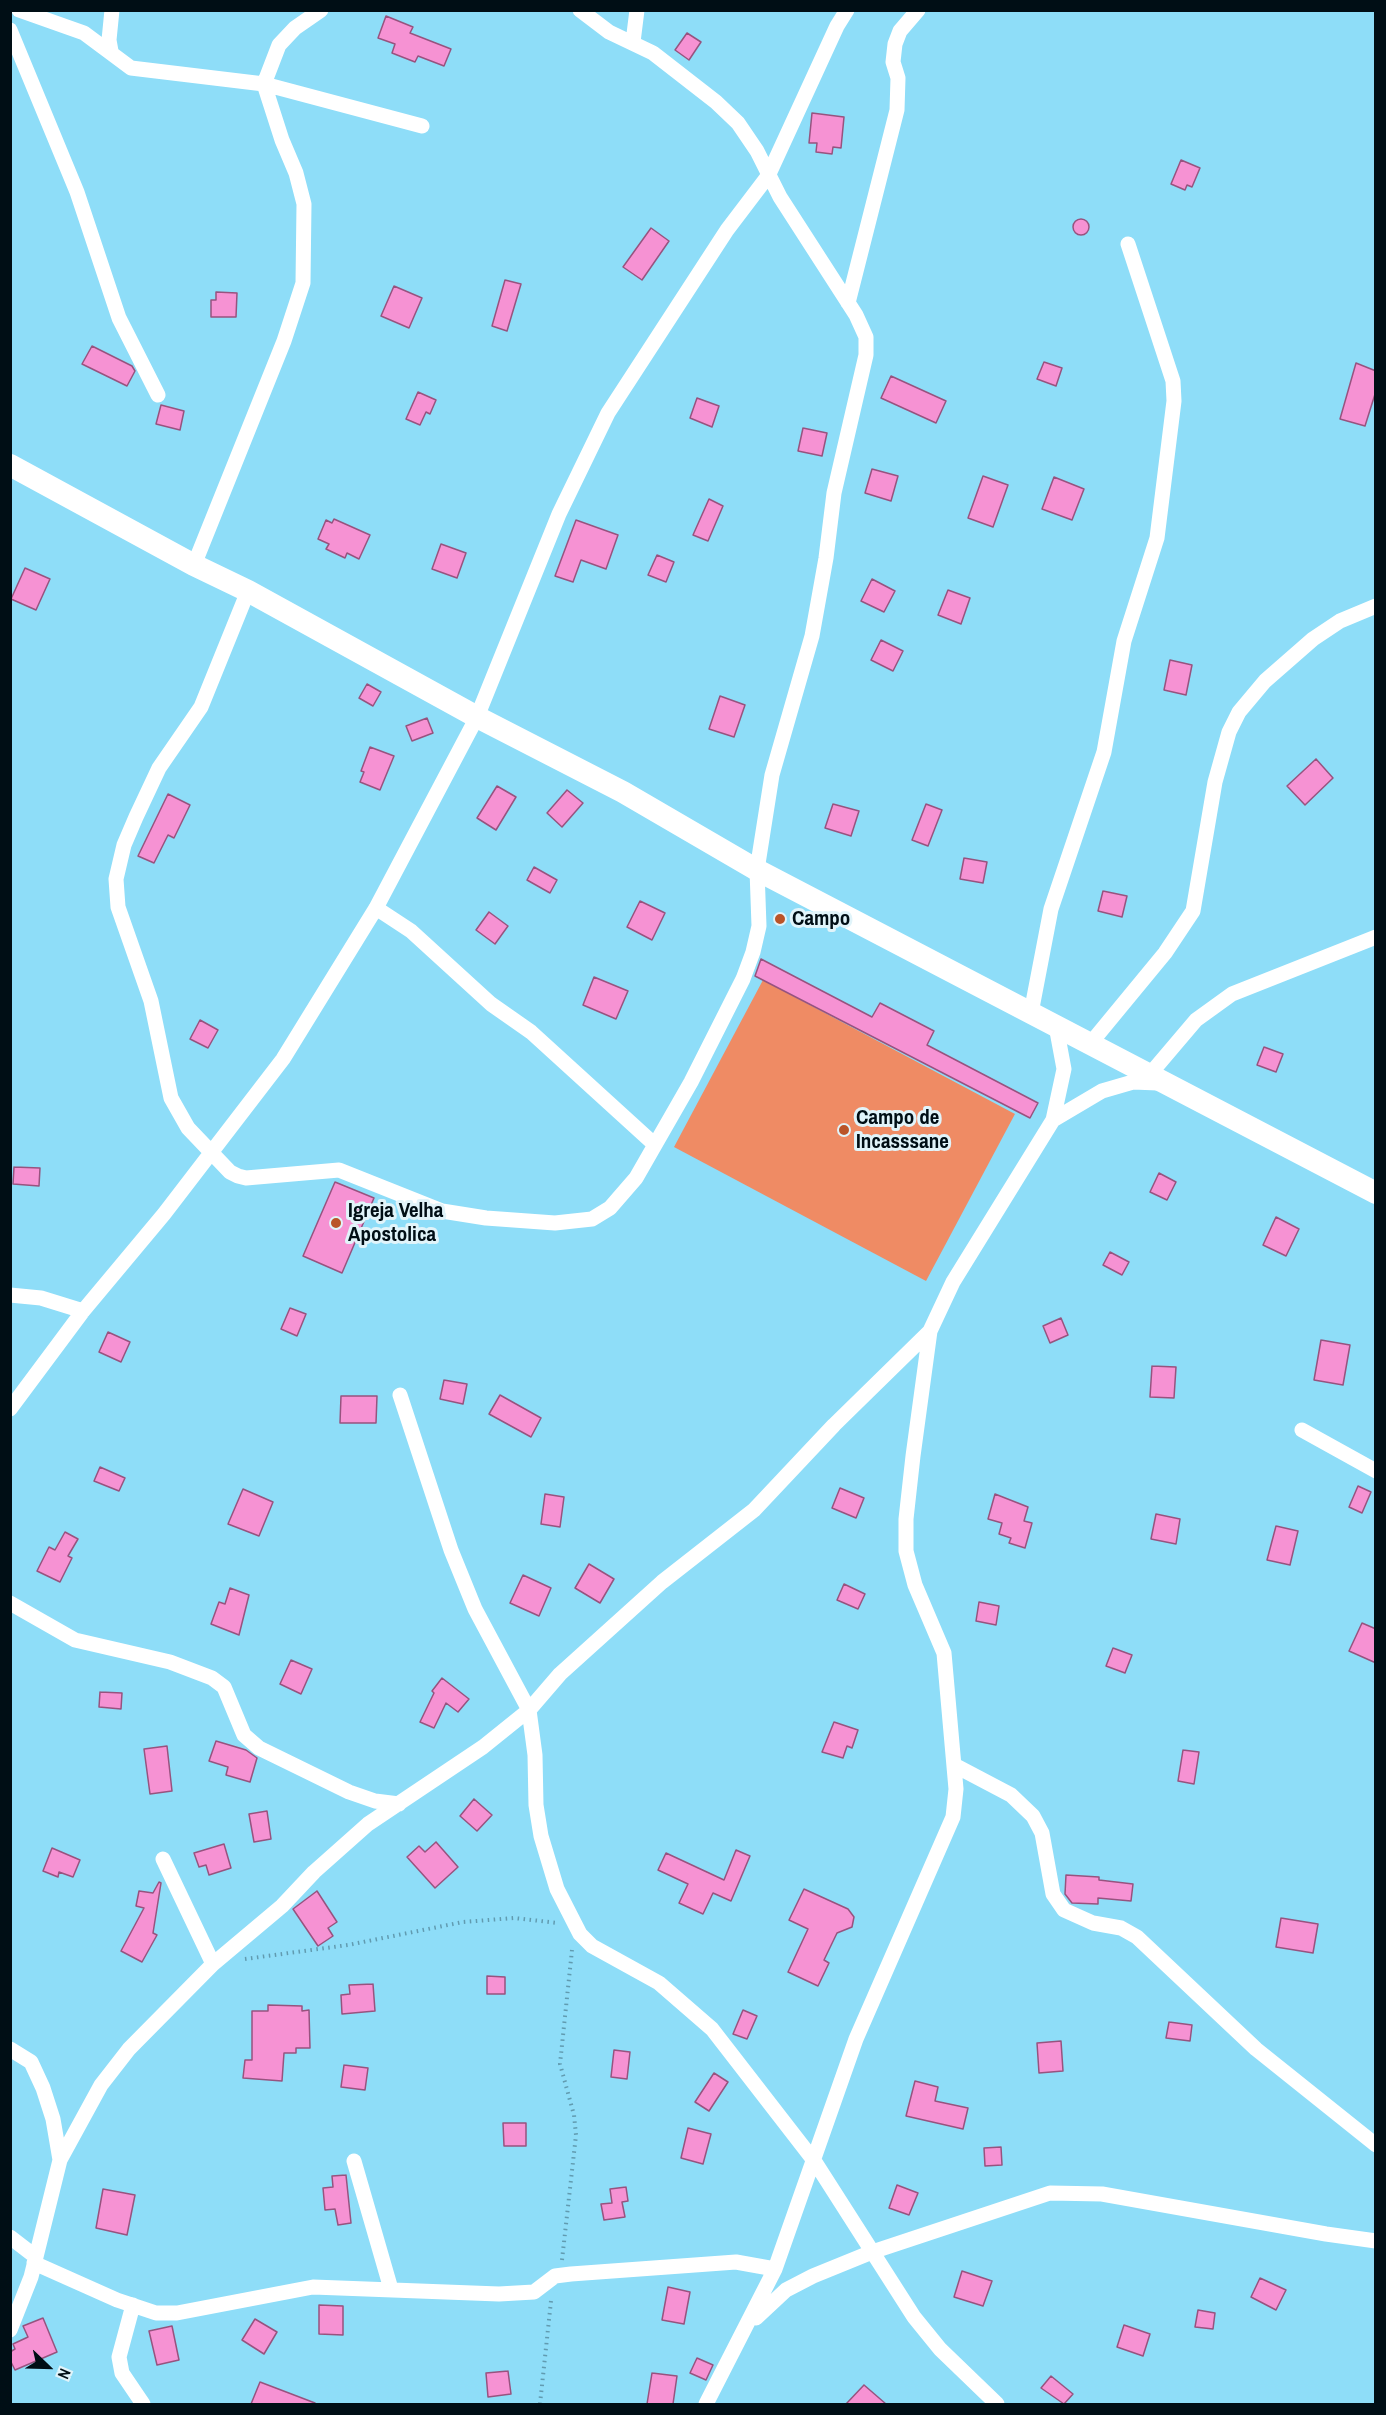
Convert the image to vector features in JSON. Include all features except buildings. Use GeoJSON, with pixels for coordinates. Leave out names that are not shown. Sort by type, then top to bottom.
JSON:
{"type":"FeatureCollection","features":[{"type":"Feature","properties":{"kind":"street"},"geometry":{"type":"LineString","coordinates":[[19,10],[84,33],[131,68],[264,84],[422,126]]}},
{"type":"Feature","properties":{"kind":"street"},"geometry":{"type":"LineString","coordinates":[[111,51],[109,40],[112,10]]}},
{"type":"Feature","properties":{"kind":"street"},"geometry":{"type":"LineString","coordinates":[[194,565],[284,341],[303,283],[304,204],[296,173],[282,140],[264,84],[279,45],[295,28],[321,10]]}},
{"type":"Feature","properties":{"kind":"street"},"geometry":{"type":"LineString","coordinates":[[248,591],[201,707],[159,768],[136,817],[124,845],[116,879],[118,907],[151,1001],[171,1098],[188,1128],[230,1172],[246,1178],[339,1170],[442,1211],[486,1218],[555,1223],[592,1219],[610,1208],[636,1178],[691,1082],[743,979],[759,926],[757,870],[772,775],[812,636],[826,558],[834,493],[867,355],[866,337],[848,303],[768,176],[757,151],[738,123],[716,102],[653,53],[609,32],[580,10]]}},
{"type":"Feature","properties":{"kind":"street"},"geometry":{"type":"LineString","coordinates":[[633,42],[637,10]]}},
{"type":"Feature","properties":{"kind":"street"},"geometry":{"type":"LineString","coordinates":[[10,1409],[83,1311],[164,1214],[283,1059],[376,908],[477,717],[559,514],[608,413],[727,230],[768,176],[837,26],[847,10]]}},
{"type":"Feature","properties":{"kind":"street"},"geometry":{"type":"LineString","coordinates":[[848,303],[897,110],[898,78],[893,62],[895,44],[900,32],[918,10]]}},
{"type":"Feature","properties":{"kind":"street"},"geometry":{"type":"LineString","coordinates":[[10,30],[77,192],[119,318],[158,395]]}},
{"type":"Feature","properties":{"kind":"street"},"geometry":{"type":"LineString","coordinates":[[1031,1013],[1051,909],[1104,752],[1125,641],[1157,538],[1174,401],[1173,381],[1128,244]]}},
{"type":"Feature","properties":{"kind":"street"},"geometry":{"type":"LineString","coordinates":[[10,465],[194,565],[248,591],[477,717],[622,792],[757,870],[1376,1192]]}},
{"type":"Feature","properties":{"kind":"street"},"geometry":{"type":"LineString","coordinates":[[1090,1044],[1165,953],[1193,911],[1215,782],[1229,732],[1239,712],[1265,681],[1313,639],[1340,621],[1374,610]]}},
{"type":"Feature","properties":{"kind":"street"},"geometry":{"type":"LineString","coordinates":[[376,908],[411,931],[491,1005],[531,1032],[654,1144]]}},
{"type":"Feature","properties":{"kind":"street"},"geometry":{"type":"LineString","coordinates":[[1053,1120],[1102,1091],[1133,1082],[1159,1078],[1196,1020],[1222,1000],[1253,984],[1376,937]]}},
{"type":"Feature","properties":{"kind":"street"},"geometry":{"type":"LineString","coordinates":[[706,2404],[748,2327],[775,2269],[815,2162],[856,2039],[953,1817],[956,1802],[954,1765],[944,1653],[915,1585],[906,1551],[906,1519],[930,1331],[952,1282],[1053,1120],[1064,1069],[1056,1026]]}},
{"type":"Feature","properties":{"kind":"street"},"geometry":{"type":"LineString","coordinates":[[10,1295],[41,1298],[83,1311]]}},
{"type":"Feature","properties":{"kind":"street"},"geometry":{"type":"LineString","coordinates":[[10,2330],[35,2260],[60,2160],[101,2085],[129,2049],[213,1964],[282,1906],[314,1872],[368,1824],[483,1747],[529,1710],[560,1674],[662,1582],[754,1510],[834,1425],[930,1331]]}},
{"type":"Feature","properties":{"kind":"street"},"geometry":{"type":"LineString","coordinates":[[400,1395],[425,1476],[471,1599],[529,1710],[535,1755],[536,1805],[541,1836],[558,1889],[576,1925],[592,1946],[659,1983],[712,2029],[815,2162],[914,2317],[940,2349],[997,2404]]}},
{"type":"Feature","properties":{"kind":"street"},"geometry":{"type":"LineString","coordinates":[[1302,1430],[1376,1471]]}},
{"type":"Feature","properties":{"kind":"street"},"geometry":{"type":"LineString","coordinates":[[10,1603],[75,1640],[170,1662],[212,1678],[224,1687],[244,1735],[259,1748],[349,1792],[375,1801],[399,1804]]}},
{"type":"Feature","properties":{"kind":"street"},"geometry":{"type":"LineString","coordinates":[[954,1765],[1011,1796],[1033,1816],[1042,1833],[1053,1894],[1064,1910],[1093,1923],[1121,1928],[1137,1937],[1256,2049],[1376,2145]]}},
{"type":"Feature","properties":{"kind":"street"},"geometry":{"type":"LineString","coordinates":[[163,1859],[213,1964]]}},
{"type":"Feature","properties":{"kind":"street"},"geometry":{"type":"LineString","coordinates":[[10,2049],[31,2062],[43,2088],[53,2119],[60,2160]]}},
{"type":"Feature","properties":{"kind":"street"},"geometry":{"type":"LineString","coordinates":[[354,2161],[391,2289]]}},
{"type":"Feature","properties":{"kind":"street"},"geometry":{"type":"LineString","coordinates":[[748,2327],[786,2290],[872,2252],[1050,2193],[1077,2192],[1376,2241]]}},
{"type":"Feature","properties":{"kind":"street"},"geometry":{"type":"LineString","coordinates":[[10,2237],[35,2260],[133,2305],[156,2313],[177,2313],[313,2287],[391,2289],[440,2294],[511,2294],[534,2292],[556,2277],[677,2264],[736,2262],[775,2269]]}},
{"type":"Feature","properties":{"kind":"street"},"geometry":{"type":"LineString","coordinates":[[133,2305],[119,2357],[122,2373],[143,2404]]}},
{"type":"Feature","properties":{"kind":"path"},"geometry":{"type":"LineString","coordinates":[[213,1964],[348,1946],[463,1922],[514,1918],[576,1925],[560,2064],[574,2115],[576,2135],[540,2404]]}},
{"type":"Feature","properties":{"kind":"shaded area","name":"Campo de Incasssane"},"geometry":{"type":"Polygon","coordinates":[[[763,980],[1015,1114],[926,1281],[674,1147],[763,980]]]}},
{"type":"Feature","properties":{"kind":"place","name":"Campo"},"geometry":{"type":"Point","coordinates":[780,919]}},
{"type":"Feature","properties":{"kind":"place","name":"Campo de Incasssane"},"geometry":{"type":"Point","coordinates":[844,1130]}},
{"type":"Feature","properties":{"kind":"place","name":"Igreja Velha Apostolica"},"geometry":{"type":"Point","coordinates":[336,1223]}}]}
